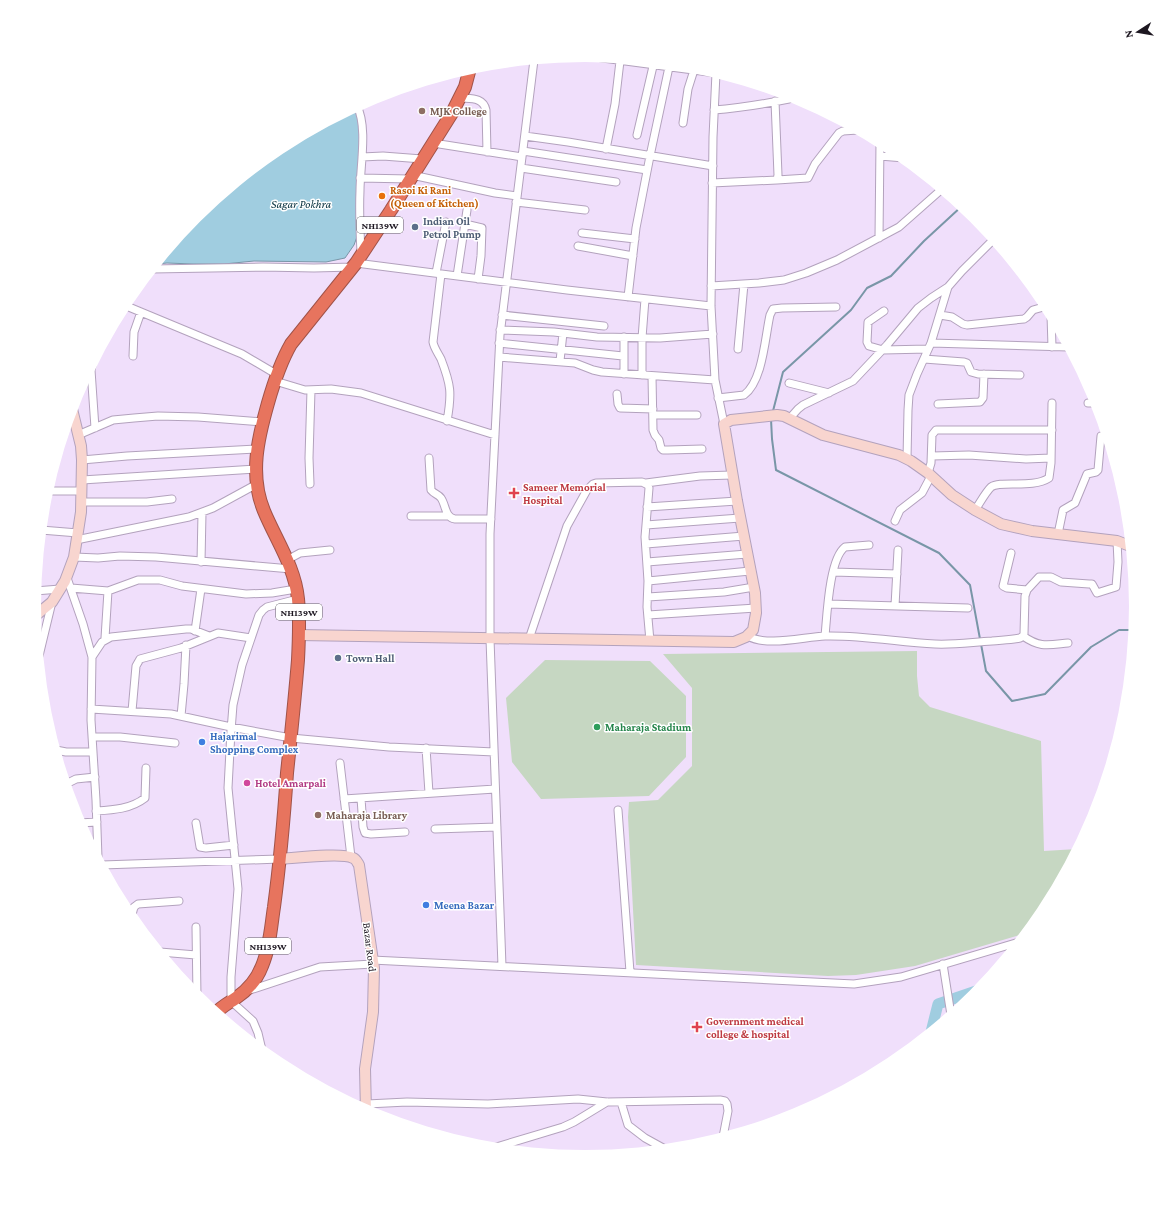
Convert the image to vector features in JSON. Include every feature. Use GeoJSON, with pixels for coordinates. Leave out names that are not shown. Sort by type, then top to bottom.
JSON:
{"type":"FeatureCollection","features":[{"type":"Feature","properties":{"kind":"highway","name":"NH139W"},"geometry":{"type":"LineString","coordinates":[[220,1009],[243,993],[255,980],[263,966],[268,947],[280,859],[299,635],[297,594],[289,564],[263,509],[257,484],[257,449],[263,422],[276,377],[284,356],[291,344],[356,261],[391,210],[460,98],[468,75]]}},
{"type":"Feature","properties":{"kind":"street"},"geometry":{"type":"LineString","coordinates":[[606,149],[615,104],[620,63]]}},
{"type":"Feature","properties":{"kind":"street"},"geometry":{"type":"LineString","coordinates":[[502,966],[490,639],[489,565],[500,330],[533,65]]}},
{"type":"Feature","properties":{"kind":"street"},"geometry":{"type":"LineString","coordinates":[[637,135],[653,67]]}},
{"type":"Feature","properties":{"kind":"street"},"geometry":{"type":"LineString","coordinates":[[628,297],[635,239],[647,170],[670,69]]}},
{"type":"Feature","properties":{"kind":"street"},"geometry":{"type":"LineString","coordinates":[[683,123],[688,89],[693,73]]}},
{"type":"Feature","properties":{"kind":"street"},"geometry":{"type":"LineString","coordinates":[[299,635],[734,642],[748,636],[753,630],[756,614],[754,587],[715,380],[711,286],[712,183],[716,78]]}},
{"type":"Feature","properties":{"kind":"street"},"geometry":{"type":"LineString","coordinates":[[460,98],[478,100],[484,104],[486,110],[487,152]]}},
{"type":"Feature","properties":{"kind":"street"},"geometry":{"type":"LineString","coordinates":[[714,110],[743,108],[784,100]]}},
{"type":"Feature","properties":{"kind":"street"},"geometry":{"type":"LineString","coordinates":[[775,102],[777,180]]}},
{"type":"Feature","properties":{"kind":"street"},"geometry":{"type":"LineString","coordinates":[[356,261],[363,142],[361,116],[359,111]]}},
{"type":"Feature","properties":{"kind":"street"},"geometry":{"type":"LineString","coordinates":[[712,183],[808,178],[815,164],[840,133],[849,131]]}},
{"type":"Feature","properties":{"kind":"street"},"geometry":{"type":"LineString","coordinates":[[524,136],[713,166]]}},
{"type":"Feature","properties":{"kind":"street"},"geometry":{"type":"LineString","coordinates":[[432,143],[487,152],[522,154],[647,170]]}},
{"type":"Feature","properties":{"kind":"street"},"geometry":{"type":"LineString","coordinates":[[879,238],[880,150]]}},
{"type":"Feature","properties":{"kind":"street"},"geometry":{"type":"LineString","coordinates":[[362,157],[384,156],[422,159]]}},
{"type":"Feature","properties":{"kind":"street"},"geometry":{"type":"LineString","coordinates":[[880,156],[891,157]]}},
{"type":"Feature","properties":{"kind":"street"},"geometry":{"type":"LineString","coordinates":[[521,168],[616,182]]}},
{"type":"Feature","properties":{"kind":"street"},"geometry":{"type":"LineString","coordinates":[[360,178],[411,177],[495,193],[517,199],[585,210]]}},
{"type":"Feature","properties":{"kind":"street"},"geometry":{"type":"LineString","coordinates":[[711,286],[759,283],[794,277],[837,260],[899,227],[938,192]]}},
{"type":"Feature","properties":{"kind":"street"},"geometry":{"type":"LineString","coordinates":[[457,276],[467,210]]}},
{"type":"Feature","properties":{"kind":"street"},"geometry":{"type":"LineString","coordinates":[[446,222],[439,274],[433,342],[450,384],[450,404],[447,420]]}},
{"type":"Feature","properties":{"kind":"street"},"geometry":{"type":"LineString","coordinates":[[465,224],[482,228],[478,279]]}},
{"type":"Feature","properties":{"kind":"street"},"geometry":{"type":"LineString","coordinates":[[582,233],[635,239]]}},
{"type":"Feature","properties":{"kind":"street"},"geometry":{"type":"LineString","coordinates":[[790,418],[803,405],[853,381],[918,308],[948,287],[991,243]]}},
{"type":"Feature","properties":{"kind":"street"},"geometry":{"type":"LineString","coordinates":[[578,246],[633,256]]}},
{"type":"Feature","properties":{"kind":"street"},"geometry":{"type":"LineString","coordinates":[[158,269],[263,267],[314,268],[356,261],[506,283],[711,306]]}},
{"type":"Feature","properties":{"kind":"street"},"geometry":{"type":"LineString","coordinates":[[738,350],[744,284]]}},
{"type":"Feature","properties":{"kind":"street"},"geometry":{"type":"LineString","coordinates":[[907,459],[909,395],[930,346],[948,287]]}},
{"type":"Feature","properties":{"kind":"street"},"geometry":{"type":"LineString","coordinates":[[642,375],[642,338],[645,299]]}},
{"type":"Feature","properties":{"kind":"street"},"geometry":{"type":"LineString","coordinates":[[718,398],[744,395],[752,387],[762,360],[768,325],[773,309],[836,307]]}},
{"type":"Feature","properties":{"kind":"street"},"geometry":{"type":"LineString","coordinates":[[131,308],[242,354],[276,377],[301,389],[331,389],[361,393],[495,435]]}},
{"type":"Feature","properties":{"kind":"street"},"geometry":{"type":"LineString","coordinates":[[940,315],[952,317],[967,325],[1024,319],[1033,310],[1040,308]]}},
{"type":"Feature","properties":{"kind":"street"},"geometry":{"type":"LineString","coordinates":[[884,311],[870,319],[866,325],[868,344],[873,348],[882,350],[930,346],[1063,347]]}},
{"type":"Feature","properties":{"kind":"street"},"geometry":{"type":"LineString","coordinates":[[133,356],[134,332],[141,312]]}},
{"type":"Feature","properties":{"kind":"street"},"geometry":{"type":"LineString","coordinates":[[502,315],[604,326]]}},
{"type":"Feature","properties":{"kind":"street"},"geometry":{"type":"LineString","coordinates":[[1051,327],[1052,347]]}},
{"type":"Feature","properties":{"kind":"street"},"geometry":{"type":"LineString","coordinates":[[500,330],[563,333],[597,337],[642,338],[713,334]]}},
{"type":"Feature","properties":{"kind":"street"},"geometry":{"type":"LineString","coordinates":[[560,361],[563,333]]}},
{"type":"Feature","properties":{"kind":"street"},"geometry":{"type":"LineString","coordinates":[[624,337],[624,374]]}},
{"type":"Feature","properties":{"kind":"street"},"geometry":{"type":"LineString","coordinates":[[499,343],[623,356]]}},
{"type":"Feature","properties":{"kind":"street"},"geometry":{"type":"LineString","coordinates":[[499,357],[575,363],[598,372],[715,380]]}},
{"type":"Feature","properties":{"kind":"street"},"geometry":{"type":"LineString","coordinates":[[924,359],[964,362],[967,363],[971,372],[984,374],[1020,375]]}},
{"type":"Feature","properties":{"kind":"street"},"geometry":{"type":"LineString","coordinates":[[938,404],[980,402],[983,398],[984,374]]}},
{"type":"Feature","properties":{"kind":"street"},"geometry":{"type":"LineString","coordinates":[[652,376],[654,433],[659,440],[661,448],[663,450],[702,449]]}},
{"type":"Feature","properties":{"kind":"street"},"geometry":{"type":"LineString","coordinates":[[91,377],[95,428]]}},
{"type":"Feature","properties":{"kind":"street"},"geometry":{"type":"LineString","coordinates":[[789,383],[829,393]]}},
{"type":"Feature","properties":{"kind":"street"},"geometry":{"type":"LineString","coordinates":[[310,484],[309,458],[311,390]]}},
{"type":"Feature","properties":{"kind":"street"},"geometry":{"type":"LineString","coordinates":[[617,394],[620,408],[697,415]]}},
{"type":"Feature","properties":{"kind":"street"},"geometry":{"type":"LineString","coordinates":[[976,510],[990,488],[996,485],[1035,484],[1049,478],[1052,403]]}},
{"type":"Feature","properties":{"kind":"street"},"geometry":{"type":"LineString","coordinates":[[724,424],[730,420],[772,415],[790,418],[823,435],[899,455],[907,459],[929,475],[952,495],[1001,524],[1032,531],[1117,541],[1125,544]]}},
{"type":"Feature","properties":{"kind":"street"},"geometry":{"type":"LineString","coordinates":[[78,435],[113,420],[158,416],[198,417],[263,422]]}},
{"type":"Feature","properties":{"kind":"street"},"geometry":{"type":"LineString","coordinates":[[42,643],[52,602],[66,578],[74,557],[81,512],[81,446],[74,419]]}},
{"type":"Feature","properties":{"kind":"street"},"geometry":{"type":"LineString","coordinates":[[895,521],[900,510],[922,493],[929,475],[932,456],[932,435],[936,430],[1052,430]]}},
{"type":"Feature","properties":{"kind":"street"},"geometry":{"type":"LineString","coordinates":[[1058,534],[1063,510],[1075,503],[1087,474],[1098,470],[1101,436]]}},
{"type":"Feature","properties":{"kind":"street"},"geometry":{"type":"LineString","coordinates":[[82,460],[257,449]]}},
{"type":"Feature","properties":{"kind":"street"},"geometry":{"type":"LineString","coordinates":[[932,456],[969,455],[1026,459],[1051,458]]}},
{"type":"Feature","properties":{"kind":"street"},"geometry":{"type":"LineString","coordinates":[[428,458],[431,490],[442,499],[448,516]]}},
{"type":"Feature","properties":{"kind":"street"},"geometry":{"type":"LineString","coordinates":[[82,480],[256,469]]}},
{"type":"Feature","properties":{"kind":"street"},"geometry":{"type":"LineString","coordinates":[[529,638],[568,526],[593,484],[646,483],[680,478],[732,475]]}},
{"type":"Feature","properties":{"kind":"street"},"geometry":{"type":"LineString","coordinates":[[646,483],[649,488],[646,544],[650,640]]}},
{"type":"Feature","properties":{"kind":"street"},"geometry":{"type":"LineString","coordinates":[[47,531],[77,537],[189,517],[202,513],[257,484]]}},
{"type":"Feature","properties":{"kind":"street"},"geometry":{"type":"LineString","coordinates":[[53,491],[81,491]]}},
{"type":"Feature","properties":{"kind":"street"},"geometry":{"type":"LineString","coordinates":[[81,502],[154,502],[172,498]]}},
{"type":"Feature","properties":{"kind":"street"},"geometry":{"type":"LineString","coordinates":[[647,507],[737,501]]}},
{"type":"Feature","properties":{"kind":"street"},"geometry":{"type":"LineString","coordinates":[[200,562],[202,513]]}},
{"type":"Feature","properties":{"kind":"street"},"geometry":{"type":"LineString","coordinates":[[412,516],[448,516],[455,519],[491,519]]}},
{"type":"Feature","properties":{"kind":"street"},"geometry":{"type":"LineString","coordinates":[[646,525],[740,518]]}},
{"type":"Feature","properties":{"kind":"street"},"geometry":{"type":"LineString","coordinates":[[646,544],[744,536]]}},
{"type":"Feature","properties":{"kind":"street"},"geometry":{"type":"LineString","coordinates":[[1023,636],[1024,596],[1035,580],[1042,576],[1051,577],[1061,582],[1092,584],[1097,593],[1113,588],[1117,585],[1117,541]]}},
{"type":"Feature","properties":{"kind":"street"},"geometry":{"type":"LineString","coordinates":[[825,636],[828,604],[834,572],[840,553],[845,547],[869,545]]}},
{"type":"Feature","properties":{"kind":"street"},"geometry":{"type":"LineString","coordinates":[[74,557],[98,558],[132,556],[200,562],[289,564],[300,553],[330,550]]}},
{"type":"Feature","properties":{"kind":"street"},"geometry":{"type":"LineString","coordinates":[[895,606],[898,550]]}},
{"type":"Feature","properties":{"kind":"street"},"geometry":{"type":"LineString","coordinates":[[1011,553],[1003,586],[1007,588],[1027,590]]}},
{"type":"Feature","properties":{"kind":"street"},"geometry":{"type":"LineString","coordinates":[[647,562],[747,554]]}},
{"type":"Feature","properties":{"kind":"street"},"geometry":{"type":"LineString","coordinates":[[648,581],[750,571]]}},
{"type":"Feature","properties":{"kind":"street"},"geometry":{"type":"LineString","coordinates":[[834,572],[897,574]]}},
{"type":"Feature","properties":{"kind":"street"},"geometry":{"type":"LineString","coordinates":[[66,578],[84,624],[92,657],[91,709],[98,848]]}},
{"type":"Feature","properties":{"kind":"street"},"geometry":{"type":"LineString","coordinates":[[71,588],[108,591],[138,580],[160,580],[201,589],[261,594],[297,594]]}},
{"type":"Feature","properties":{"kind":"street"},"geometry":{"type":"LineString","coordinates":[[648,597],[724,592],[754,587]]}},
{"type":"Feature","properties":{"kind":"street"},"geometry":{"type":"LineString","coordinates":[[41,591],[60,589]]}},
{"type":"Feature","properties":{"kind":"street"},"geometry":{"type":"LineString","coordinates":[[195,630],[201,589]]}},
{"type":"Feature","properties":{"kind":"street"},"geometry":{"type":"LineString","coordinates":[[106,638],[108,591]]}},
{"type":"Feature","properties":{"kind":"street"},"geometry":{"type":"LineString","coordinates":[[260,1042],[253,1021],[231,1001],[238,889],[228,788],[231,727],[239,680],[259,615],[263,610],[273,604],[297,594]]}},
{"type":"Feature","properties":{"kind":"street"},"geometry":{"type":"LineString","coordinates":[[41,611],[52,602]]}},
{"type":"Feature","properties":{"kind":"street"},"geometry":{"type":"LineString","coordinates":[[828,604],[968,608]]}},
{"type":"Feature","properties":{"kind":"street"},"geometry":{"type":"LineString","coordinates":[[648,615],[756,608]]}},
{"type":"Feature","properties":{"kind":"street"},"geometry":{"type":"LineString","coordinates":[[92,657],[106,638],[125,634],[186,629],[195,630],[209,636]]}},
{"type":"Feature","properties":{"kind":"street"},"geometry":{"type":"LineString","coordinates":[[132,711],[138,662],[144,657],[170,651],[209,636],[223,633],[251,638]]}},
{"type":"Feature","properties":{"kind":"street"},"geometry":{"type":"LineString","coordinates":[[748,636],[754,640],[778,640],[825,636],[865,637],[936,644],[1016,639],[1023,636]]}},
{"type":"Feature","properties":{"kind":"street"},"geometry":{"type":"LineString","coordinates":[[1023,636],[1032,643],[1039,645],[1068,643]]}},
{"type":"Feature","properties":{"kind":"street"},"geometry":{"type":"LineString","coordinates":[[181,716],[186,646]]}},
{"type":"Feature","properties":{"kind":"street"},"geometry":{"type":"LineString","coordinates":[[91,709],[181,716],[291,738],[389,747],[494,752]]}},
{"type":"Feature","properties":{"kind":"street"},"geometry":{"type":"LineString","coordinates":[[92,737],[134,738],[175,743]]}},
{"type":"Feature","properties":{"kind":"street"},"geometry":{"type":"LineString","coordinates":[[426,748],[429,793]]}},
{"type":"Feature","properties":{"kind":"street"},"geometry":{"type":"LineString","coordinates":[[61,751],[93,752]]}},
{"type":"Feature","properties":{"kind":"street"},"geometry":{"type":"LineString","coordinates":[[107,865],[236,861],[330,856],[351,857],[340,763]]}},
{"type":"Feature","properties":{"kind":"street"},"geometry":{"type":"LineString","coordinates":[[96,811],[118,809],[134,804],[145,798],[146,768]]}},
{"type":"Feature","properties":{"kind":"street"},"geometry":{"type":"LineString","coordinates":[[70,782],[76,779],[95,777]]}},
{"type":"Feature","properties":{"kind":"street"},"geometry":{"type":"LineString","coordinates":[[344,799],[495,789]]}},
{"type":"Feature","properties":{"kind":"street"},"geometry":{"type":"LineString","coordinates":[[361,798],[363,827],[365,833],[405,832]]}},
{"type":"Feature","properties":{"kind":"street"},"geometry":{"type":"LineString","coordinates":[[618,810],[630,972]]}},
{"type":"Feature","properties":{"kind":"street"},"geometry":{"type":"LineString","coordinates":[[86,823],[97,822]]}},
{"type":"Feature","properties":{"kind":"street"},"geometry":{"type":"LineString","coordinates":[[196,823],[200,847],[206,848],[234,845]]}},
{"type":"Feature","properties":{"kind":"street"},"geometry":{"type":"LineString","coordinates":[[435,829],[497,827]]}},
{"type":"Feature","properties":{"kind":"street","name":"Bazar Road"},"geometry":{"type":"LineString","coordinates":[[351,857],[354,858],[359,865],[373,962],[374,981],[373,1012],[365,1069],[363,1103]]}},
{"type":"Feature","properties":{"kind":"street"},"geometry":{"type":"LineString","coordinates":[[134,909],[138,904],[179,901]]}},
{"type":"Feature","properties":{"kind":"street"},"geometry":{"type":"LineString","coordinates":[[196,927],[197,988]]}},
{"type":"Feature","properties":{"kind":"street"},"geometry":{"type":"LineString","coordinates":[[243,993],[320,967],[373,962],[502,966],[854,984],[900,976],[1011,944]]}},
{"type":"Feature","properties":{"kind":"street"},"geometry":{"type":"LineString","coordinates":[[166,952],[196,955]]}},
{"type":"Feature","properties":{"kind":"street"},"geometry":{"type":"LineString","coordinates":[[943,964],[951,1009]]}},
{"type":"Feature","properties":{"kind":"street"},"geometry":{"type":"LineString","coordinates":[[371,1106],[407,1102],[488,1104],[578,1099],[607,1102],[725,1101],[728,1104],[728,1111],[724,1131]]}},
{"type":"Feature","properties":{"kind":"street"},"geometry":{"type":"LineString","coordinates":[[507,1144],[563,1127],[607,1102]]}},
{"type":"Feature","properties":{"kind":"street"},"geometry":{"type":"LineString","coordinates":[[621,1102],[628,1125],[658,1145]]}},
{"type":"Feature","properties":{"kind":"green space"},"geometry":{"type":"Polygon","coordinates":[[[917,651],[919,696],[930,707],[1041,741],[1044,851],[1072,849],[1056,878],[1018,935],[915,966],[856,975],[828,976],[636,965],[628,817],[629,802],[658,800],[692,766],[692,688],[663,654],[917,651]]]}},
{"type":"Feature","properties":{"kind":"green space","name":"Maharaja Stadium"},"geometry":{"type":"Polygon","coordinates":[[[545,660],[650,661],[686,696],[686,757],[649,796],[541,799],[512,762],[506,698],[545,660]]]}},
{"type":"Feature","properties":{"kind":"water","name":"Sagar Pokhra"},"geometry":{"type":"Polygon","coordinates":[[[356,112],[359,117],[361,140],[358,234],[354,245],[345,258],[326,262],[254,261],[224,264],[163,263],[200,221],[254,174],[313,135],[356,112]]]}},
{"type":"Feature","properties":{"kind":"waterway"},"geometry":{"type":"LineString","coordinates":[[773,411],[783,372],[851,310],[867,288],[891,276],[924,241],[958,210]]}},
{"type":"Feature","properties":{"kind":"waterway"},"geometry":{"type":"LineString","coordinates":[[771,419],[776,470],[939,553],[970,585],[980,639]]}},
{"type":"Feature","properties":{"kind":"waterway"},"geometry":{"type":"LineString","coordinates":[[981,644],[986,671],[1012,701],[1045,694],[1091,647],[1119,630],[1128,630]]}},
{"type":"Feature","properties":{"kind":"waterway"},"geometry":{"type":"LineString","coordinates":[[933,1024],[938,1004],[966,994]]}},
{"type":"Feature","properties":{"kind":"place","name":"MJK College"},"geometry":{"type":"Point","coordinates":[422,111]}},
{"type":"Feature","properties":{"kind":"place","name":"Rasoi Ki Rani (Queen of Kitchen)"},"geometry":{"type":"Point","coordinates":[382,196]}},
{"type":"Feature","properties":{"kind":"place","name":"Indian Oil Petrol Pump"},"geometry":{"type":"Point","coordinates":[415,227]}},
{"type":"Feature","properties":{"kind":"place","name":"Sameer Memorial Hospital"},"geometry":{"type":"Point","coordinates":[514,493]}},
{"type":"Feature","properties":{"kind":"place","name":"Town Hall"},"geometry":{"type":"Point","coordinates":[338,658]}},
{"type":"Feature","properties":{"kind":"place","name":"Maharaja Stadium"},"geometry":{"type":"Point","coordinates":[597,727]}},
{"type":"Feature","properties":{"kind":"place","name":"Hajarimal Shopping Complex"},"geometry":{"type":"Point","coordinates":[202,742]}},
{"type":"Feature","properties":{"kind":"place","name":"Hotel Amarpali"},"geometry":{"type":"Point","coordinates":[247,783]}},
{"type":"Feature","properties":{"kind":"place","name":"Maharaja Library"},"geometry":{"type":"Point","coordinates":[318,815]}},
{"type":"Feature","properties":{"kind":"place","name":"Meena Bazar"},"geometry":{"type":"Point","coordinates":[426,905]}},
{"type":"Feature","properties":{"kind":"place","name":"Government medical college & hospital"},"geometry":{"type":"Point","coordinates":[697,1027]}}]}
